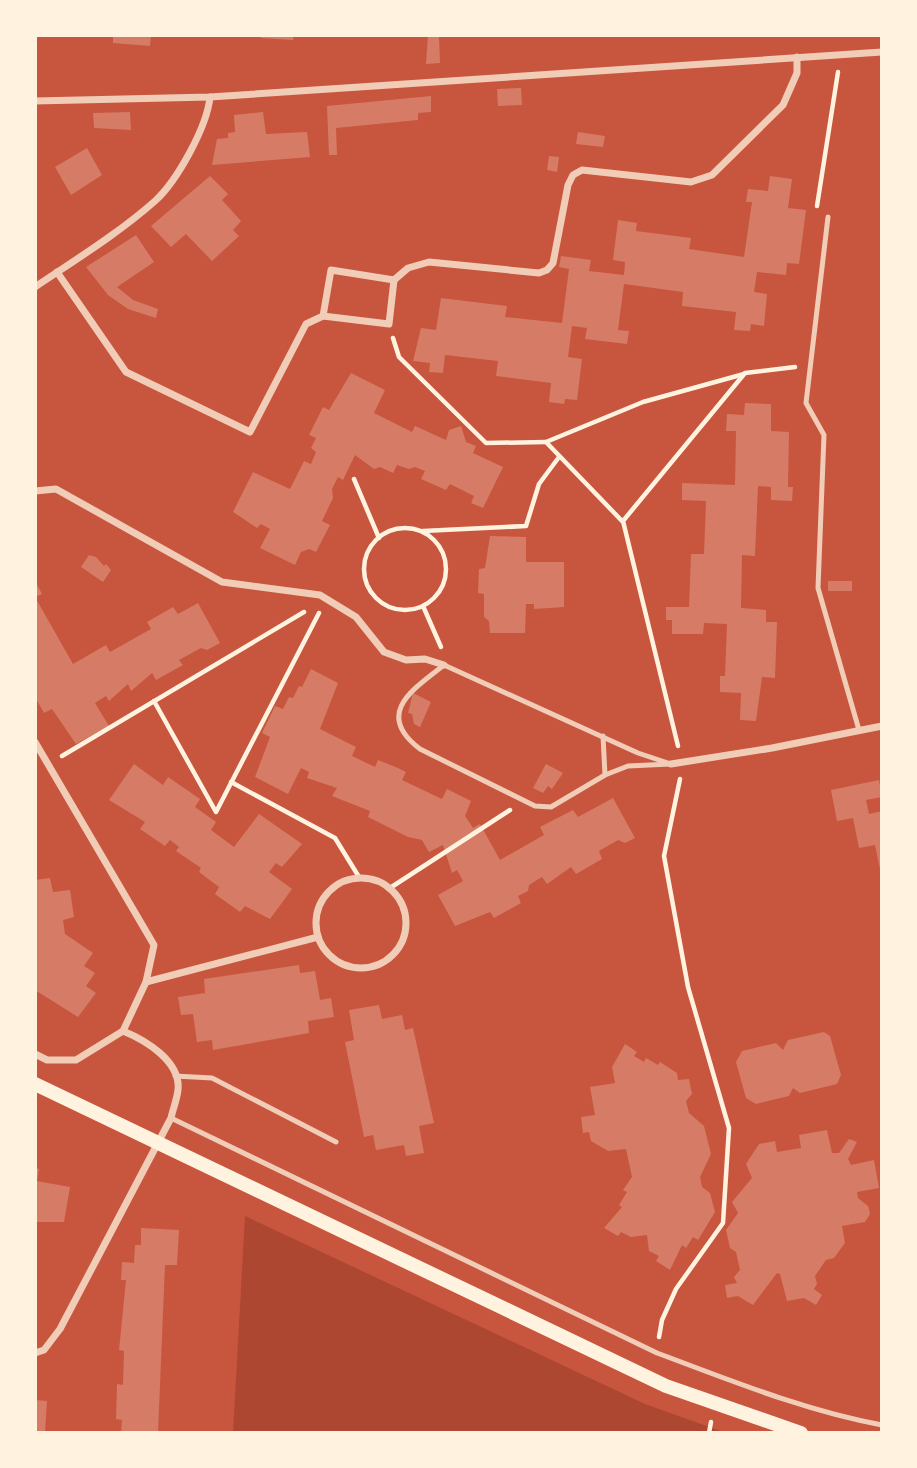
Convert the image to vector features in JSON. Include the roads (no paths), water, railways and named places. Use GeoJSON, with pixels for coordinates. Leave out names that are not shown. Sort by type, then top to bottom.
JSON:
{"type":"FeatureCollection","features":[{"type":"Feature","properties":{"kind":"main road"},"geometry":{"type":"LineString","coordinates":[[35,1084],[666,1386],[801,1433]]}},
{"type":"Feature","properties":{"kind":"street"},"geometry":{"type":"LineString","coordinates":[[35,101],[211,97],[882,52]]}},
{"type":"Feature","properties":{"kind":"street"},"geometry":{"type":"LineString","coordinates":[[57,272],[126,372],[250,432],[306,324],[323,316],[389,324],[394,280],[408,268],[429,262],[539,273],[547,271],[553,263],[573,175],[582,170],[691,182],[712,175],[783,105],[797,73],[797,57]]}},
{"type":"Feature","properties":{"kind":"street"},"geometry":{"type":"LineString","coordinates":[[35,287],[156,200],[197,138],[209,112],[211,97]]}},
{"type":"Feature","properties":{"kind":"street"},"geometry":{"type":"LineString","coordinates":[[323,316],[331,270],[394,280]]}},
{"type":"Feature","properties":{"kind":"street"},"geometry":{"type":"LineString","coordinates":[[35,491],[56,489],[222,582],[287,589],[327,598],[356,617],[384,652],[406,660],[425,659],[444,665]]}},
{"type":"Feature","properties":{"kind":"street"},"geometry":{"type":"LineString","coordinates":[[671,764],[882,726]]}},
{"type":"Feature","properties":{"kind":"street"},"geometry":{"type":"LineString","coordinates":[[35,742],[154,945],[146,982],[123,1031],[76,1060],[47,1060],[35,1054]]}},
{"type":"Feature","properties":{"kind":"street"},"geometry":{"type":"LineString","coordinates":[[359,877],[381,882],[390,888],[400,899],[406,914],[407,929],[402,943],[387,960],[366,969],[350,967],[325,951],[318,937],[316,917],[324,897],[333,887],[359,877]]}},
{"type":"Feature","properties":{"kind":"street"},"geometry":{"type":"LineString","coordinates":[[146,982],[318,937]]}},
{"type":"Feature","properties":{"kind":"street"},"geometry":{"type":"LineString","coordinates":[[35,1353],[44,1350],[60,1329],[171,1118],[178,1087],[170,1063],[143,1039],[123,1031]]}},
{"type":"Feature","properties":{"kind":"lane"},"geometry":{"type":"LineString","coordinates":[[828,217],[806,403],[824,435],[818,588],[859,730]]}},
{"type":"Feature","properties":{"kind":"lane"},"geometry":{"type":"LineString","coordinates":[[444,665],[671,764],[628,766],[605,775],[551,807],[524,801],[420,749],[405,737],[397,720],[404,698],[444,665]]}},
{"type":"Feature","properties":{"kind":"lane"},"geometry":{"type":"LineString","coordinates":[[603,736],[605,775]]}},
{"type":"Feature","properties":{"kind":"lane"},"geometry":{"type":"LineString","coordinates":[[175,1076],[212,1078],[336,1142]]}},
{"type":"Feature","properties":{"kind":"lane"},"geometry":{"type":"LineString","coordinates":[[171,1118],[657,1353],[746,1385],[856,1420],[882,1425]]}}]}
